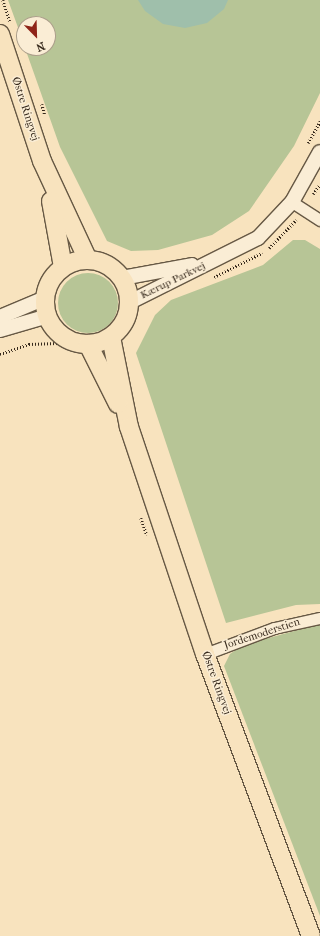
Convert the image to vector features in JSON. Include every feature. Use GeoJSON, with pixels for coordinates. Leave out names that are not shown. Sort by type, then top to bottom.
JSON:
{"type":"FeatureCollection","features":[{"type":"Feature","properties":{"kind":"main road","name":"Østre Ringvej"},"geometry":{"type":"LineString","coordinates":[[0,34],[42,161],[86,256]]}},
{"type":"Feature","properties":{"kind":"main road","name":"Østre Ringvej"},"geometry":{"type":"LineString","coordinates":[[42,161],[62,264]]}},
{"type":"Feature","properties":{"kind":"main road"},"geometry":{"type":"LineString","coordinates":[[86,256],[126,272],[134,300],[125,322],[111,342],[91,348],[62,336],[43,309],[51,281],[62,264],[86,256]]}},
{"type":"Feature","properties":{"kind":"main road","name":"Østre Ringvej"},"geometry":{"type":"LineString","coordinates":[[111,342],[129,426],[205,654],[311,936]]}},
{"type":"Feature","properties":{"kind":"main road","name":"Østre Ringvej"},"geometry":{"type":"LineString","coordinates":[[91,348],[129,426]]}},
{"type":"Feature","properties":{"kind":"street","name":"Kærup Parkvej"},"geometry":{"type":"LineString","coordinates":[[134,300],[258,238],[292,202],[320,152]]}},
{"type":"Feature","properties":{"kind":"street"},"geometry":{"type":"LineString","coordinates":[[292,202],[320,220]]}},
{"type":"Feature","properties":{"kind":"street","name":"Kærup Parkvej"},"geometry":{"type":"LineString","coordinates":[[126,272],[216,260]]}},
{"type":"Feature","properties":{"kind":"street"},"geometry":{"type":"LineString","coordinates":[[0,317],[43,309]]}},
{"type":"Feature","properties":{"kind":"street"},"geometry":{"type":"LineString","coordinates":[[0,330],[43,309]]}},
{"type":"Feature","properties":{"kind":"street","name":"Jordemoderstien"},"geometry":{"type":"LineString","coordinates":[[205,654],[274,628],[320,618]]}},
{"type":"Feature","properties":{"kind":"path"},"geometry":{"type":"LineString","coordinates":[[306,147],[320,121]]}},
{"type":"Feature","properties":{"kind":"path"},"geometry":{"type":"LineString","coordinates":[[0,354],[29,344],[59,343],[79,352],[111,342],[132,326],[134,300],[126,272],[104,256],[86,256],[62,264],[44,278],[43,309],[59,343]]}},
{"type":"Feature","properties":{"kind":"shaded area"},"geometry":{"type":"Polygon","coordinates":[[[8,0],[320,0],[320,93],[294,146],[249,211],[212,235],[158,250],[131,251],[107,241],[60,147],[28,56],[56,56],[56,16],[16,16],[16,22],[8,0]]]}},
{"type":"Feature","properties":{"kind":"shaded area"},"geometry":{"type":"Polygon","coordinates":[[[138,0],[228,0],[224,9],[207,23],[185,28],[163,24],[145,11],[138,0]]]}},
{"type":"Feature","properties":{"kind":"shaded area"},"geometry":{"type":"Polygon","coordinates":[[[293,240],[305,240],[320,249],[320,604],[296,605],[226,623],[136,353],[155,315],[171,300],[263,265],[293,240]]]}},
{"type":"Feature","properties":{"kind":"shaded area"},"geometry":{"type":"Polygon","coordinates":[[[82,273],[94,273],[105,278],[113,286],[118,297],[116,315],[105,328],[94,333],[82,333],[71,328],[63,320],[58,309],[58,297],[63,286],[71,278],[82,273]]]}},
{"type":"Feature","properties":{"kind":"shaded area"},"geometry":{"type":"Polygon","coordinates":[[[320,624],[320,916],[224,666],[230,654],[243,645],[320,624]]]}}]}
